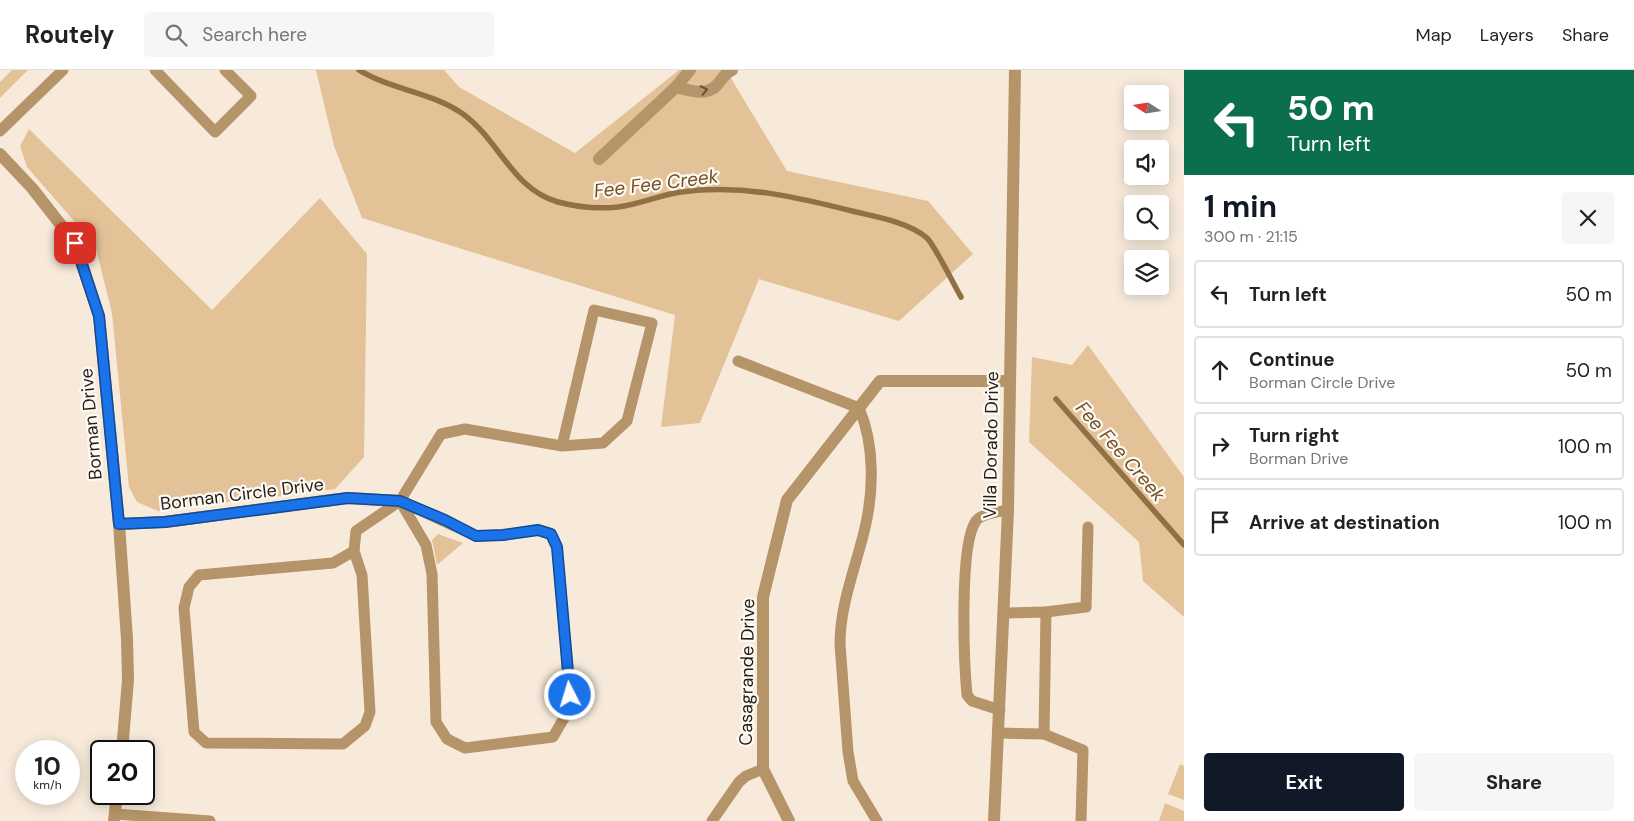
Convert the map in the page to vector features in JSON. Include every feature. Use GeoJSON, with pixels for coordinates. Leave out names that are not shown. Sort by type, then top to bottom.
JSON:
{"type":"FeatureCollection","features":[{"type":"Feature","properties":{"kind":"street"},"geometry":{"type":"LineString","coordinates":[[598,159],[676,87],[690,70]]}},
{"type":"Feature","properties":{"kind":"street","name":"Villa Dorado Drive"},"geometry":{"type":"LineString","coordinates":[[994,821],[1008,510],[1015,70]]}},
{"type":"Feature","properties":{"kind":"street"},"geometry":{"type":"LineString","coordinates":[[676,87],[696,92],[707,91],[715,87],[725,71]]}},
{"type":"Feature","properties":{"kind":"street","name":"Borman Drive"},"geometry":{"type":"LineString","coordinates":[[0,154],[32,188],[75,243],[99,316],[119,524],[128,680],[123,740]]}},
{"type":"Feature","properties":{"kind":"street","name":"Casagrande Drive"},"geometry":{"type":"LineString","coordinates":[[789,821],[763,769],[763,597],[787,500],[880,381],[1010,381]]}},
{"type":"Feature","properties":{"kind":"street","name":"Borman Circle Drive"},"geometry":{"type":"LineString","coordinates":[[119,524],[165,522],[348,498],[400,501]]}},
{"type":"Feature","properties":{"kind":"lane"},"geometry":{"type":"LineString","coordinates":[[0,131],[63,70]]}},
{"type":"Feature","properties":{"kind":"lane"},"geometry":{"type":"LineString","coordinates":[[154,70],[215,132],[250,96],[225,70]]}},
{"type":"Feature","properties":{"kind":"lane"},"geometry":{"type":"LineString","coordinates":[[354,550],[333,563],[199,575],[188,587],[184,608],[194,732],[206,743],[343,744],[365,726],[370,712],[362,575],[354,550],[356,531],[400,501],[440,434],[465,429],[562,446],[603,443],[627,421],[652,323],[594,310],[562,446]]}},
{"type":"Feature","properties":{"kind":"lane"},"geometry":{"type":"LineString","coordinates":[[738,361],[858,408],[867,428],[870,459],[869,500],[865,531],[847,591],[840,628],[840,644],[848,752],[853,781],[877,821]]}},
{"type":"Feature","properties":{"kind":"lane"},"geometry":{"type":"LineString","coordinates":[[400,501],[445,520],[476,536],[503,535],[538,530],[551,534],[557,547],[570,695],[564,718],[553,737],[465,748],[447,739],[436,722],[432,574],[426,545],[400,501]]}},
{"type":"Feature","properties":{"kind":"lane"},"geometry":{"type":"LineString","coordinates":[[1000,710],[972,701],[967,695],[964,617],[965,574],[975,522],[982,516],[1008,510]]}},
{"type":"Feature","properties":{"kind":"lane"},"geometry":{"type":"LineString","coordinates":[[1004,613],[1046,612],[1086,607],[1088,526]]}},
{"type":"Feature","properties":{"kind":"lane"},"geometry":{"type":"LineString","coordinates":[[1044,734],[1046,612]]}},
{"type":"Feature","properties":{"kind":"lane"},"geometry":{"type":"LineString","coordinates":[[999,733],[1044,734],[1083,750],[1081,821]]}},
{"type":"Feature","properties":{"kind":"lane"},"geometry":{"type":"LineString","coordinates":[[712,821],[739,782],[746,776],[763,769]]}},
{"type":"Feature","properties":{"kind":"lane"},"geometry":{"type":"LineString","coordinates":[[114,817],[210,821]]}},
{"type":"Feature","properties":{"kind":"shaded area"},"geometry":{"type":"Polygon","coordinates":[[[12,70],[28,70],[0,98],[0,82],[12,70]]]}},
{"type":"Feature","properties":{"kind":"shaded area"},"geometry":{"type":"Polygon","coordinates":[[[316,70],[444,70],[459,87],[575,153],[679,70],[726,70],[787,171],[928,201],[973,254],[899,321],[759,279],[700,423],[661,427],[675,315],[362,218],[334,146],[316,70]]]}},
{"type":"Feature","properties":{"kind":"shaded area"},"geometry":{"type":"Polygon","coordinates":[[[29,129],[212,310],[320,198],[367,254],[364,457],[335,489],[158,511],[137,502],[129,487],[112,313],[95,245],[27,167],[20,146],[29,129]]]}},
{"type":"Feature","properties":{"kind":"shaded area"},"geometry":{"type":"Polygon","coordinates":[[[1088,345],[1184,477],[1184,617],[1143,581],[1139,542],[1029,442],[1032,357],[1072,365],[1088,345]]]}},
{"type":"Feature","properties":{"kind":"shaded area"},"geometry":{"type":"Polygon","coordinates":[[[438,534],[463,543],[437,565],[432,540],[438,534]]]}},
{"type":"Feature","properties":{"kind":"shaded area"},"geometry":{"type":"Polygon","coordinates":[[[1180,764],[1184,766],[1184,800],[1168,794],[1180,764]]]}},
{"type":"Feature","properties":{"kind":"shaded area"},"geometry":{"type":"Polygon","coordinates":[[[1165,803],[1184,811],[1184,821],[1159,821],[1165,803]]]}},
{"type":"Feature","properties":{"kind":"waterway","name":"Fee Fee Creek"},"geometry":{"type":"LineString","coordinates":[[359,70],[371,77],[438,101],[463,114],[487,137],[517,176],[542,196],[573,205],[611,208],[681,192],[704,190],[748,191],[791,197],[893,221],[912,228],[927,238],[961,297]]}},
{"type":"Feature","properties":{"kind":"waterway","name":"Fee Fee Creek"},"geometry":{"type":"LineString","coordinates":[[1056,399],[1184,545]]}},
{"type":"Feature","properties":{"kind":"route"},"geometry":{"type":"LineString","coordinates":[[75,243],[99,316],[114,494],[119,524],[165,522],[348,498],[400,501],[445,520],[476,536],[503,535],[538,530],[551,534],[557,547],[570,695]]}}]}
